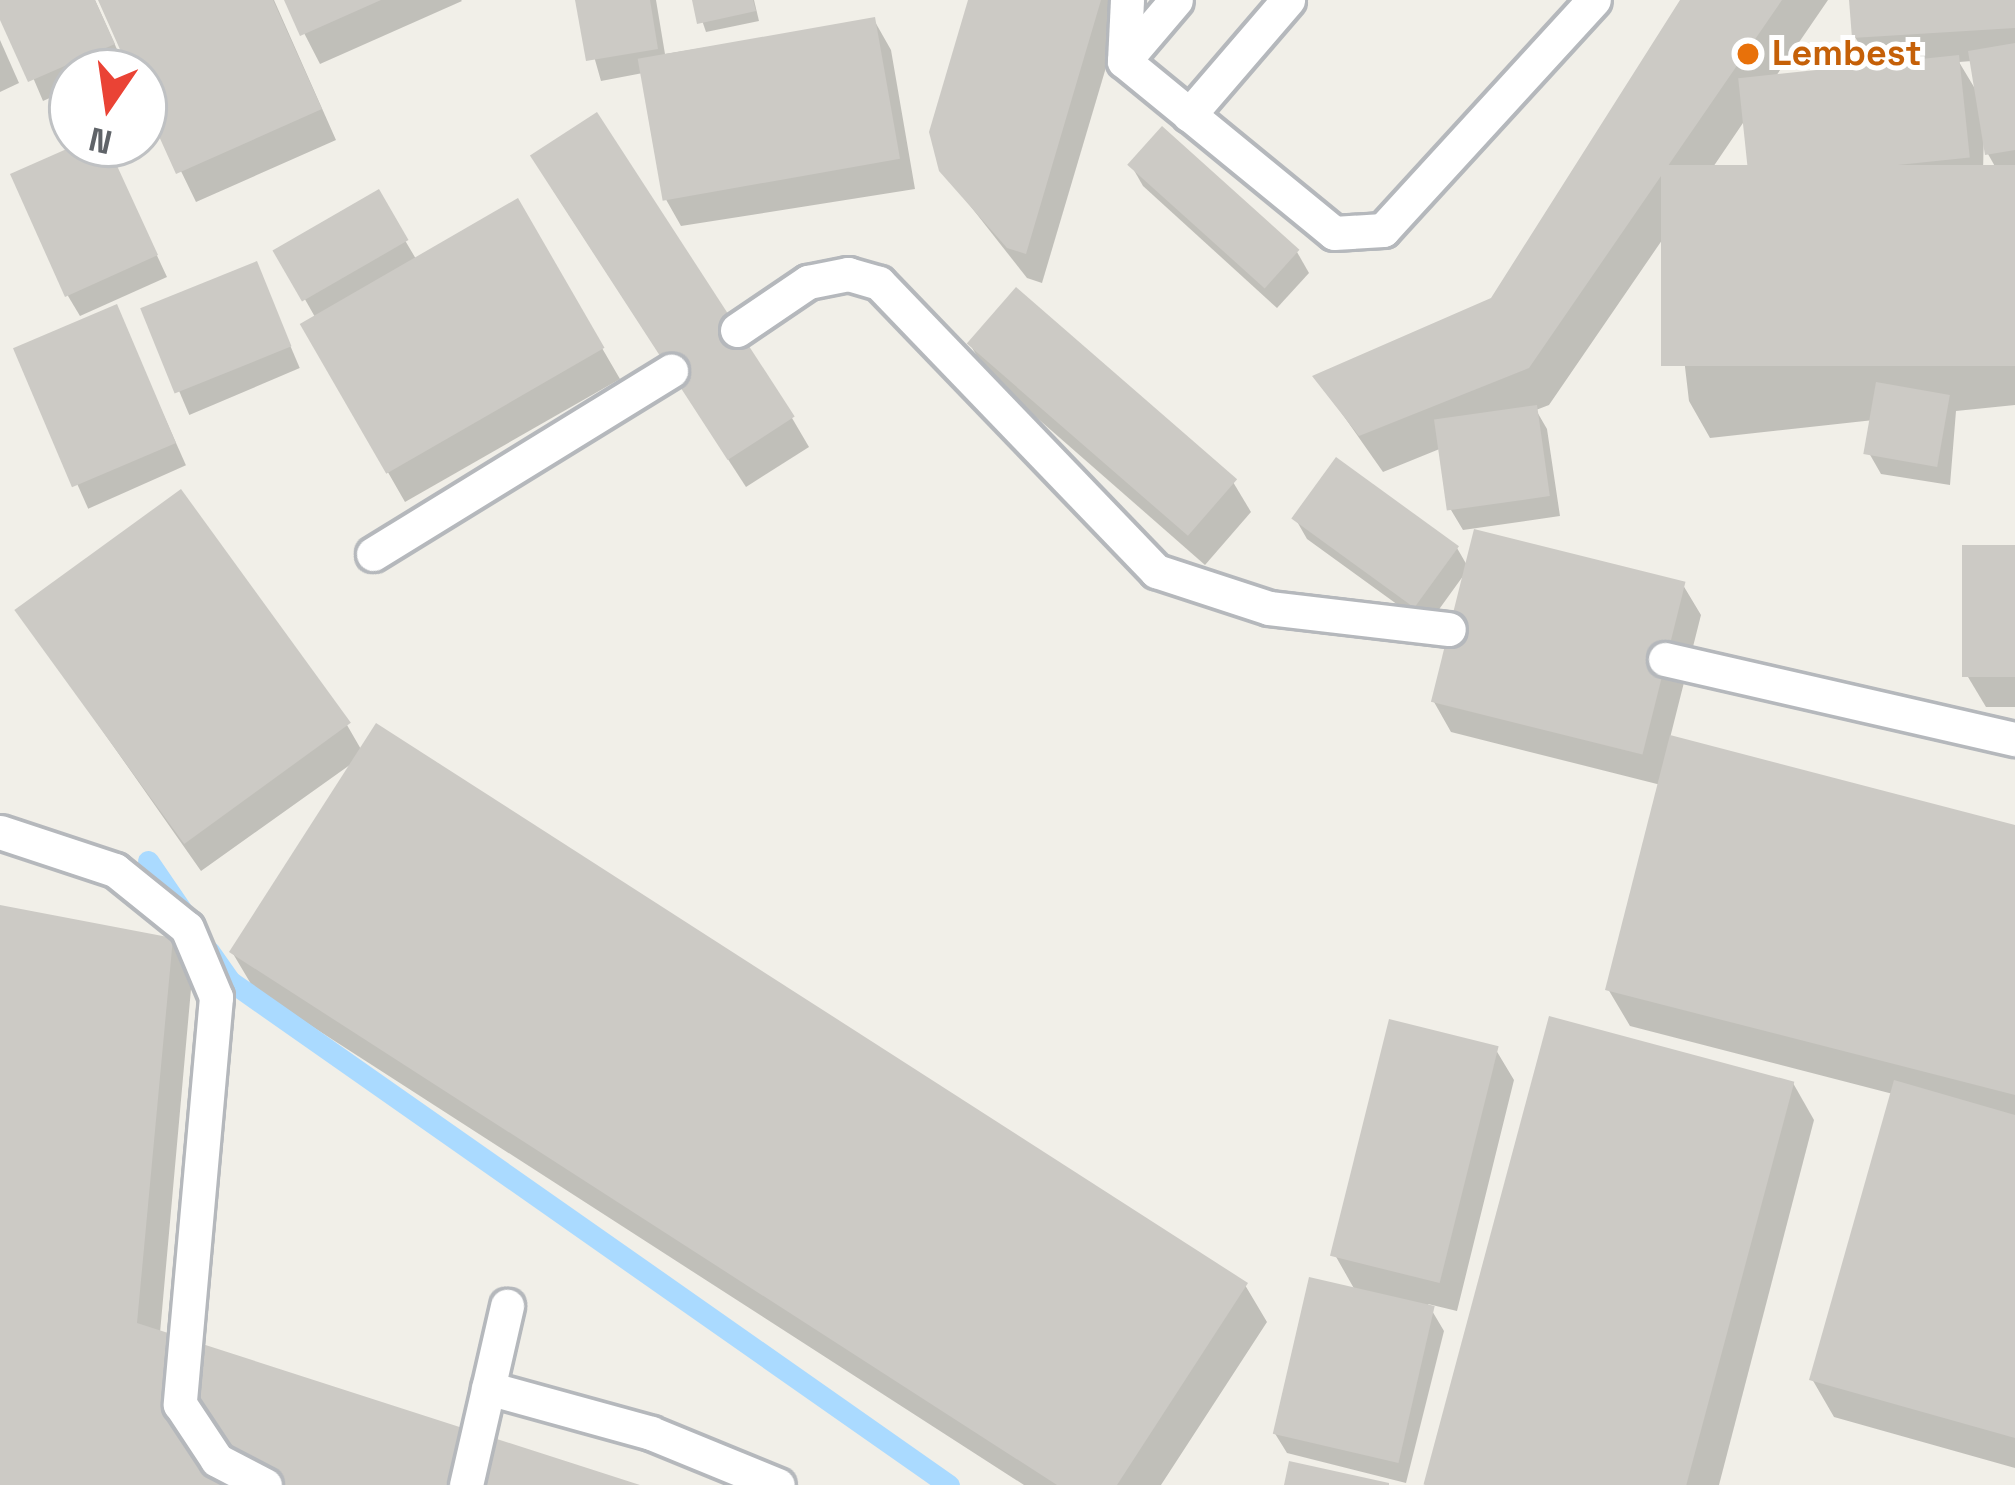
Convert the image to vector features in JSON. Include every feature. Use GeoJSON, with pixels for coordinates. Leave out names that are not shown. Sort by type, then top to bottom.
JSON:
{"type":"FeatureCollection","features":[{"type":"Feature","properties":{"kind":"lane"},"geometry":{"type":"LineString","coordinates":[[1124,61],[1127,0]]}},
{"type":"Feature","properties":{"kind":"lane"},"geometry":{"type":"LineString","coordinates":[[1124,61],[1176,0]]}},
{"type":"Feature","properties":{"kind":"lane"},"geometry":{"type":"LineString","coordinates":[[1189,115],[1288,0]]}},
{"type":"Feature","properties":{"kind":"lane"},"geometry":{"type":"LineString","coordinates":[[1124,61],[1334,232],[1382,230],[1594,0]]}},
{"type":"Feature","properties":{"kind":"lane"},"geometry":{"type":"LineString","coordinates":[[737,330],[808,282],[848,274],[879,283],[1156,571],[1269,608],[1449,629]]}},
{"type":"Feature","properties":{"kind":"lane"},"geometry":{"type":"LineString","coordinates":[[373,554],[670,371]]}},
{"type":"Feature","properties":{"kind":"lane"},"geometry":{"type":"LineString","coordinates":[[1665,659],[2015,739]]}},
{"type":"Feature","properties":{"kind":"lane"},"geometry":{"type":"LineString","coordinates":[[0,832],[115,871],[188,928],[216,997],[180,1404],[218,1460],[266,1485]]}},
{"type":"Feature","properties":{"kind":"lane"},"geometry":{"type":"LineString","coordinates":[[466,1485],[507,1306]]}},
{"type":"Feature","properties":{"kind":"lane"},"geometry":{"type":"LineString","coordinates":[[488,1388],[651,1433],[778,1485]]}},
{"type":"Feature","properties":{"kind":"building"},"geometry":{"type":"Polygon","coordinates":[[[0,0],[95,0],[115,44],[48,48],[48,73],[28,82],[0,20],[0,0]]]}},
{"type":"Feature","properties":{"kind":"building"},"geometry":{"type":"Polygon","coordinates":[[[98,0],[273,0],[322,109],[176,174],[168,156],[168,48],[119,48],[98,0]]]}},
{"type":"Feature","properties":{"kind":"building"},"geometry":{"type":"Polygon","coordinates":[[[284,0],[381,0],[300,36],[284,0]]]}},
{"type":"Feature","properties":{"kind":"building"},"geometry":{"type":"Polygon","coordinates":[[[575,0],[650,0],[658,49],[586,61],[575,0]]]}},
{"type":"Feature","properties":{"kind":"building"},"geometry":{"type":"Polygon","coordinates":[[[692,0],[753,0],[756,11],[697,24],[692,0]]]}},
{"type":"Feature","properties":{"kind":"building"},"geometry":{"type":"Polygon","coordinates":[[[968,0],[1101,0],[1026,254],[1007,248],[939,171],[929,132],[968,0]]]}},
{"type":"Feature","properties":{"kind":"building"},"geometry":{"type":"Polygon","coordinates":[[[1680,0],[1782,0],[1529,368],[1359,436],[1312,376],[1491,298],[1680,0]]]}},
{"type":"Feature","properties":{"kind":"building"},"geometry":{"type":"Polygon","coordinates":[[[1849,0],[2015,0],[2015,28],[1852,38],[1849,0]]]}},
{"type":"Feature","properties":{"kind":"building"},"geometry":{"type":"Polygon","coordinates":[[[875,17],[900,159],[663,201],[638,59],[875,17]]]}},
{"type":"Feature","properties":{"kind":"building"},"geometry":{"type":"Polygon","coordinates":[[[2015,43],[2015,150],[1985,155],[1968,51],[2015,43]]]}},
{"type":"Feature","properties":{"kind":"building"},"geometry":{"type":"Polygon","coordinates":[[[1959,55],[1970,157],[1749,181],[1738,78],[1959,55]]]}},
{"type":"Feature","properties":{"kind":"building"},"geometry":{"type":"Polygon","coordinates":[[[597,112],[795,416],[728,460],[530,156],[597,112]]]}},
{"type":"Feature","properties":{"kind":"building"},"geometry":{"type":"Polygon","coordinates":[[[1162,126],[1299,250],[1265,288],[1127,165],[1162,126]]]}},
{"type":"Feature","properties":{"kind":"building"},"geometry":{"type":"Polygon","coordinates":[[[48,157],[48,168],[118,168],[158,255],[65,297],[10,174],[48,157]]]}},
{"type":"Feature","properties":{"kind":"building"},"geometry":{"type":"Polygon","coordinates":[[[1661,165],[2015,165],[2015,366],[1661,366],[1661,165]]]}},
{"type":"Feature","properties":{"kind":"building"},"geometry":{"type":"Polygon","coordinates":[[[379,189],[408,240],[302,302],[272,250],[379,189]]]}},
{"type":"Feature","properties":{"kind":"building"},"geometry":{"type":"Polygon","coordinates":[[[518,198],[604,348],[386,474],[300,324],[518,198]]]}},
{"type":"Feature","properties":{"kind":"building"},"geometry":{"type":"Polygon","coordinates":[[[257,261],[291,346],[175,394],[140,308],[257,261]]]}},
{"type":"Feature","properties":{"kind":"building"},"geometry":{"type":"Polygon","coordinates":[[[1016,287],[1237,479],[1188,536],[967,344],[1016,287]]]}},
{"type":"Feature","properties":{"kind":"building"},"geometry":{"type":"Polygon","coordinates":[[[117,304],[176,443],[72,487],[13,348],[117,304]]]}},
{"type":"Feature","properties":{"kind":"building"},"geometry":{"type":"Polygon","coordinates":[[[1876,382],[1950,395],[1937,467],[1863,454],[1876,382]]]}},
{"type":"Feature","properties":{"kind":"building"},"geometry":{"type":"Polygon","coordinates":[[[1537,405],[1550,496],[1447,511],[1434,419],[1537,405]]]}},
{"type":"Feature","properties":{"kind":"building"},"geometry":{"type":"Polygon","coordinates":[[[1336,457],[1459,546],[1414,608],[1291,518],[1336,457]]]}},
{"type":"Feature","properties":{"kind":"building"},"geometry":{"type":"Polygon","coordinates":[[[181,489],[351,723],[184,844],[14,610],[181,489]]]}},
{"type":"Feature","properties":{"kind":"building"},"geometry":{"type":"Polygon","coordinates":[[[1474,529],[1686,582],[1642,754],[1431,702],[1474,529]]]}},
{"type":"Feature","properties":{"kind":"building"},"geometry":{"type":"Polygon","coordinates":[[[1962,545],[2015,545],[2015,677],[1962,677],[1962,545]]]}},
{"type":"Feature","properties":{"kind":"building"},"geometry":{"type":"Polygon","coordinates":[[[376,723],[1248,1283],[1117,1485],[1057,1485],[229,952],[376,723]]]}},
{"type":"Feature","properties":{"kind":"building"},"geometry":{"type":"Polygon","coordinates":[[[1670,735],[2015,825],[2015,1095],[1605,990],[1670,735]]]}},
{"type":"Feature","properties":{"kind":"building"},"geometry":{"type":"Polygon","coordinates":[[[0,905],[173,938],[137,1323],[640,1485],[0,1485],[0,905]]]}},
{"type":"Feature","properties":{"kind":"building"},"geometry":{"type":"Polygon","coordinates":[[[1549,1016],[1794,1082],[1686,1485],[1423,1484],[1549,1016]]]}},
{"type":"Feature","properties":{"kind":"building"},"geometry":{"type":"Polygon","coordinates":[[[1389,1019],[1499,1046],[1440,1283],[1330,1256],[1389,1019]]]}},
{"type":"Feature","properties":{"kind":"building"},"geometry":{"type":"Polygon","coordinates":[[[1894,1080],[2015,1115],[2015,1438],[1809,1380],[1894,1080]]]}},
{"type":"Feature","properties":{"kind":"building"},"geometry":{"type":"Polygon","coordinates":[[[1309,1277],[1435,1306],[1398,1463],[1273,1434],[1309,1277]]]}},
{"type":"Feature","properties":{"kind":"building"},"geometry":{"type":"Polygon","coordinates":[[[1289,1461],[1389,1483],[1389,1485],[1284,1485],[1289,1461]]]}},
{"type":"Feature","properties":{"kind":"waterway"},"geometry":{"type":"LineString","coordinates":[[148,861],[185,915]]}},
{"type":"Feature","properties":{"kind":"waterway"},"geometry":{"type":"LineString","coordinates":[[209,951],[230,981],[949,1485]]}},
{"type":"Feature","properties":{"kind":"place","name":"Lembest"},"geometry":{"type":"Point","coordinates":[1748,54]}}]}
